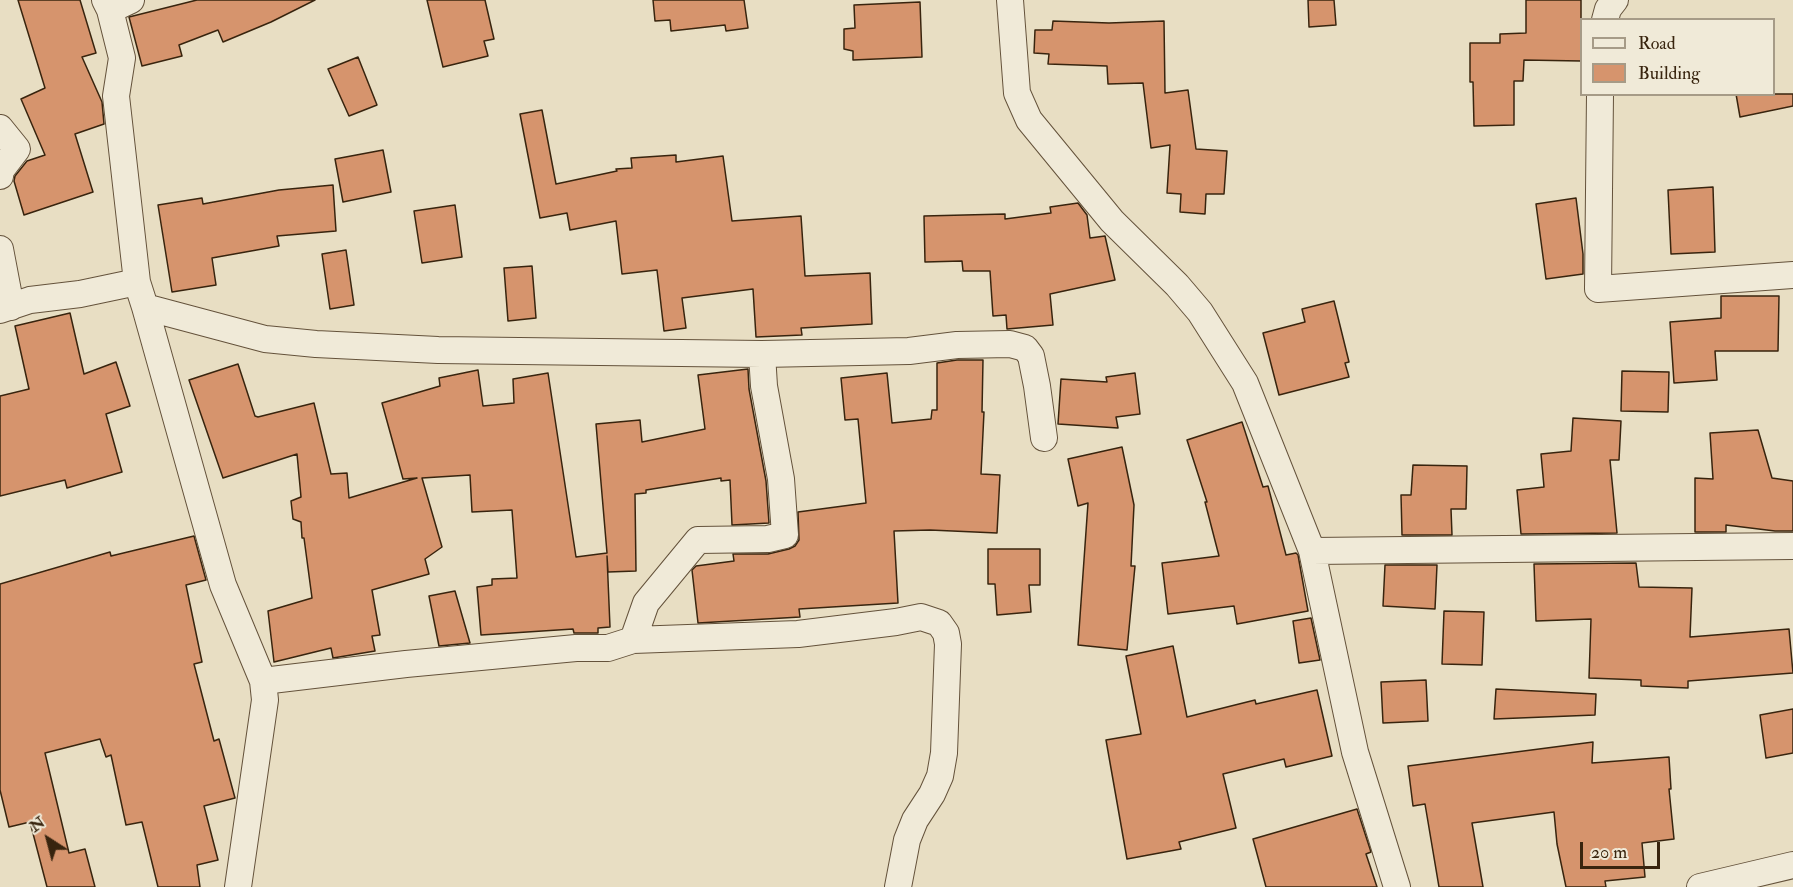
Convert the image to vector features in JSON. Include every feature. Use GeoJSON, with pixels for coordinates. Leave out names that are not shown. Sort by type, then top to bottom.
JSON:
{"type":"FeatureCollection","features":[{"type":"Feature","properties":{"kind":"street"},"geometry":{"type":"LineString","coordinates":[[1010,0],[1017,93],[1029,120],[1112,221],[1177,285],[1200,312],[1245,383],[1312,552],[1355,752],[1397,887]]}},
{"type":"Feature","properties":{"kind":"street"},"geometry":{"type":"LineString","coordinates":[[1606,18],[1608,9],[1615,0]]}},
{"type":"Feature","properties":{"kind":"street"},"geometry":{"type":"LineString","coordinates":[[116,3],[122,58],[116,96],[137,282],[223,585],[263,681],[265,700],[238,887]]}},
{"type":"Feature","properties":{"kind":"street"},"geometry":{"type":"LineString","coordinates":[[1600,96],[1598,289],[1793,275]]}},
{"type":"Feature","properties":{"kind":"street"},"geometry":{"type":"LineString","coordinates":[[0,128],[17,149],[1,170],[0,176]]}},
{"type":"Feature","properties":{"kind":"street"},"geometry":{"type":"LineString","coordinates":[[0,249],[6,308],[30,300],[80,294],[137,282]]}},
{"type":"Feature","properties":{"kind":"street"},"geometry":{"type":"LineString","coordinates":[[145,307],[265,339],[438,350],[762,354],[909,351],[978,344],[1010,344],[1025,348],[1031,356],[1044,438]]}},
{"type":"Feature","properties":{"kind":"street"},"geometry":{"type":"LineString","coordinates":[[633,640],[646,603],[698,540],[768,539],[785,535],[781,479],[764,386],[762,354]]}},
{"type":"Feature","properties":{"kind":"street"},"geometry":{"type":"LineString","coordinates":[[1312,552],[1793,546]]}},
{"type":"Feature","properties":{"kind":"street"},"geometry":{"type":"LineString","coordinates":[[263,681],[406,664],[576,648],[608,648],[633,640],[798,634],[921,617],[939,623],[948,644],[944,753],[940,776],[932,795],[915,820],[906,840],[898,887]]}},
{"type":"Feature","properties":{"kind":"street"},"geometry":{"type":"LineString","coordinates":[[1700,887],[1793,865]]}},
{"type":"Feature","properties":{"kind":"building"},"geometry":{"type":"Polygon","coordinates":[[[18,0],[80,0],[96,53],[82,57],[102,102],[104,124],[75,134],[93,192],[24,215],[14,181],[15,176],[27,161],[45,155],[21,99],[45,88],[18,0]]]}},
{"type":"Feature","properties":{"kind":"building"},"geometry":{"type":"Polygon","coordinates":[[[197,0],[315,0],[223,42],[218,30],[179,45],[182,56],[142,66],[129,17],[197,0]]]}},
{"type":"Feature","properties":{"kind":"building"},"geometry":{"type":"Polygon","coordinates":[[[427,0],[485,0],[494,39],[484,41],[488,56],[443,67],[427,0]]]}},
{"type":"Feature","properties":{"kind":"building"},"geometry":{"type":"Polygon","coordinates":[[[653,0],[744,0],[748,28],[726,31],[725,25],[671,31],[670,20],[655,21],[653,0]]]}},
{"type":"Feature","properties":{"kind":"building"},"geometry":{"type":"Polygon","coordinates":[[[1308,0],[1334,0],[1336,25],[1309,27],[1308,0]]]}},
{"type":"Feature","properties":{"kind":"building"},"geometry":{"type":"Polygon","coordinates":[[[1526,0],[1581,0],[1580,61],[1524,60],[1523,81],[1514,81],[1514,125],[1474,126],[1473,82],[1470,82],[1470,43],[1500,43],[1500,34],[1526,33],[1526,0]]]}},
{"type":"Feature","properties":{"kind":"building"},"geometry":{"type":"Polygon","coordinates":[[[920,2],[922,57],[853,60],[853,51],[844,49],[844,29],[855,28],[854,5],[920,2]]]}},
{"type":"Feature","properties":{"kind":"building"},"geometry":{"type":"Polygon","coordinates":[[[1053,21],[1109,23],[1164,21],[1165,93],[1188,90],[1196,149],[1227,151],[1224,194],[1206,194],[1205,214],[1180,212],[1181,194],[1167,193],[1170,145],[1151,148],[1143,83],[1108,84],[1107,66],[1048,64],[1049,54],[1034,53],[1035,30],[1052,30],[1053,21]]]}},
{"type":"Feature","properties":{"kind":"building"},"geometry":{"type":"Polygon","coordinates":[[[358,57],[377,105],[349,116],[328,69],[358,57]]]}},
{"type":"Feature","properties":{"kind":"building"},"geometry":{"type":"Polygon","coordinates":[[[1793,94],[1793,106],[1740,117],[1736,96],[1793,94]]]}},
{"type":"Feature","properties":{"kind":"building"},"geometry":{"type":"Polygon","coordinates":[[[542,110],[556,184],[617,171],[616,169],[632,168],[631,158],[676,155],[676,162],[723,156],[732,221],[801,216],[805,276],[870,273],[872,324],[801,328],[802,335],[756,337],[753,289],[682,298],[686,328],[664,331],[657,270],[622,274],[616,221],[570,230],[567,213],[540,218],[520,114],[542,110]]]}},
{"type":"Feature","properties":{"kind":"building"},"geometry":{"type":"Polygon","coordinates":[[[383,150],[391,192],[343,202],[335,159],[383,150]]]}},
{"type":"Feature","properties":{"kind":"building"},"geometry":{"type":"Polygon","coordinates":[[[333,185],[336,231],[277,236],[279,246],[212,258],[216,285],[172,292],[158,205],[202,198],[203,204],[279,190],[333,185]]]}},
{"type":"Feature","properties":{"kind":"building"},"geometry":{"type":"Polygon","coordinates":[[[1713,187],[1715,252],[1671,254],[1668,190],[1713,187]]]}},
{"type":"Feature","properties":{"kind":"building"},"geometry":{"type":"Polygon","coordinates":[[[1576,198],[1583,254],[1583,274],[1546,279],[1536,204],[1576,198]]]}},
{"type":"Feature","properties":{"kind":"building"},"geometry":{"type":"Polygon","coordinates":[[[1078,203],[1087,215],[1090,238],[1105,236],[1115,280],[1050,294],[1053,325],[1007,329],[1006,315],[993,316],[990,271],[963,271],[962,261],[925,262],[924,216],[1005,214],[1005,219],[1051,213],[1050,207],[1078,203]]]}},
{"type":"Feature","properties":{"kind":"building"},"geometry":{"type":"Polygon","coordinates":[[[455,205],[462,257],[422,263],[414,211],[455,205]]]}},
{"type":"Feature","properties":{"kind":"building"},"geometry":{"type":"Polygon","coordinates":[[[346,250],[354,305],[330,309],[322,254],[346,250]]]}},
{"type":"Feature","properties":{"kind":"building"},"geometry":{"type":"Polygon","coordinates":[[[532,266],[536,318],[508,321],[504,268],[532,266]]]}},
{"type":"Feature","properties":{"kind":"building"},"geometry":{"type":"Polygon","coordinates":[[[1721,296],[1779,296],[1778,351],[1715,351],[1717,380],[1674,383],[1670,322],[1721,318],[1721,296]]]}},
{"type":"Feature","properties":{"kind":"building"},"geometry":{"type":"Polygon","coordinates":[[[1334,301],[1349,362],[1345,363],[1349,377],[1279,395],[1263,333],[1305,322],[1302,309],[1334,301]]]}},
{"type":"Feature","properties":{"kind":"building"},"geometry":{"type":"Polygon","coordinates":[[[70,313],[84,374],[116,362],[130,406],[106,414],[122,472],[67,488],[65,480],[0,496],[0,396],[29,389],[15,326],[70,313]]]}},
{"type":"Feature","properties":{"kind":"building"},"geometry":{"type":"Polygon","coordinates":[[[983,360],[982,412],[984,412],[981,474],[1000,475],[997,533],[894,531],[898,603],[799,609],[800,617],[698,623],[692,570],[696,566],[734,561],[733,554],[768,554],[789,549],[799,540],[798,512],[866,503],[858,419],[845,420],[841,378],[887,373],[892,423],[931,419],[932,410],[937,410],[937,363],[983,360]]]}},
{"type":"Feature","properties":{"kind":"building"},"geometry":{"type":"Polygon","coordinates":[[[238,364],[255,416],[314,403],[331,474],[347,473],[349,498],[417,478],[403,479],[382,403],[440,386],[439,378],[478,370],[483,406],[514,403],[513,379],[548,373],[576,557],[607,553],[596,424],[640,420],[642,442],[705,429],[698,375],[748,369],[749,389],[766,481],[769,523],[732,525],[730,480],[721,481],[721,478],[646,490],[646,493],[635,494],[636,571],[608,572],[607,556],[610,627],[598,628],[598,633],[574,633],[573,629],[481,635],[477,587],[492,585],[492,579],[517,578],[512,510],[472,512],[470,475],[422,478],[442,547],[425,559],[429,574],[372,590],[380,635],[372,636],[375,651],[333,658],[331,648],[274,662],[268,611],[312,598],[301,522],[293,519],[291,501],[301,497],[297,454],[223,478],[189,380],[238,364]]]}},
{"type":"Feature","properties":{"kind":"building"},"geometry":{"type":"Polygon","coordinates":[[[1622,371],[1669,372],[1668,412],[1621,411],[1622,371]]]}},
{"type":"Feature","properties":{"kind":"building"},"geometry":{"type":"Polygon","coordinates":[[[1135,373],[1140,414],[1116,417],[1118,428],[1058,424],[1061,379],[1107,382],[1106,377],[1135,373]]]}},
{"type":"Feature","properties":{"kind":"building"},"geometry":{"type":"Polygon","coordinates":[[[1573,418],[1621,421],[1619,460],[1610,460],[1617,533],[1521,534],[1517,490],[1544,487],[1541,454],[1571,451],[1573,418]]]}},
{"type":"Feature","properties":{"kind":"building"},"geometry":{"type":"Polygon","coordinates":[[[1242,422],[1263,487],[1268,486],[1286,555],[1296,553],[1298,555],[1308,611],[1237,624],[1234,606],[1168,614],[1162,563],[1219,556],[1205,502],[1207,502],[1187,440],[1242,422]]]}},
{"type":"Feature","properties":{"kind":"building"},"geometry":{"type":"Polygon","coordinates":[[[1758,430],[1772,478],[1793,481],[1793,531],[1726,525],[1726,532],[1695,532],[1695,478],[1713,479],[1710,433],[1758,430]]]}},
{"type":"Feature","properties":{"kind":"building"},"geometry":{"type":"Polygon","coordinates":[[[1122,447],[1134,505],[1131,566],[1135,566],[1127,650],[1078,645],[1088,503],[1078,506],[1068,459],[1122,447]]]}},
{"type":"Feature","properties":{"kind":"building"},"geometry":{"type":"Polygon","coordinates":[[[1413,465],[1467,466],[1466,509],[1451,509],[1452,535],[1402,535],[1401,495],[1411,495],[1413,465]]]}},
{"type":"Feature","properties":{"kind":"building"},"geometry":{"type":"Polygon","coordinates":[[[194,536],[206,580],[186,585],[202,662],[194,664],[214,741],[219,739],[235,798],[204,806],[218,860],[197,865],[200,887],[158,887],[142,822],[126,825],[111,755],[106,757],[100,739],[45,753],[69,853],[85,849],[95,887],[47,887],[30,822],[9,827],[0,790],[0,584],[110,552],[111,556],[194,536]]]}},
{"type":"Feature","properties":{"kind":"building"},"geometry":{"type":"Polygon","coordinates":[[[988,549],[1040,549],[1040,585],[1029,585],[1031,612],[997,615],[995,584],[988,584],[988,549]]]}},
{"type":"Feature","properties":{"kind":"building"},"geometry":{"type":"Polygon","coordinates":[[[1636,563],[1639,587],[1692,588],[1690,637],[1789,629],[1793,673],[1688,681],[1688,688],[1641,686],[1641,680],[1589,678],[1591,619],[1536,621],[1534,564],[1636,563]]]}},
{"type":"Feature","properties":{"kind":"building"},"geometry":{"type":"Polygon","coordinates":[[[1385,565],[1437,565],[1435,609],[1383,606],[1385,565]]]}},
{"type":"Feature","properties":{"kind":"building"},"geometry":{"type":"Polygon","coordinates":[[[455,591],[470,643],[439,646],[429,596],[455,591]]]}},
{"type":"Feature","properties":{"kind":"building"},"geometry":{"type":"Polygon","coordinates":[[[1444,611],[1484,612],[1482,665],[1442,664],[1444,611]]]}},
{"type":"Feature","properties":{"kind":"building"},"geometry":{"type":"Polygon","coordinates":[[[1311,618],[1320,660],[1299,663],[1293,621],[1311,618]]]}},
{"type":"Feature","properties":{"kind":"building"},"geometry":{"type":"Polygon","coordinates":[[[1173,646],[1187,717],[1255,700],[1256,704],[1317,690],[1332,756],[1286,767],[1284,759],[1223,774],[1236,828],[1179,842],[1181,849],[1127,859],[1106,740],[1141,734],[1126,656],[1173,646]]]}},
{"type":"Feature","properties":{"kind":"building"},"geometry":{"type":"Polygon","coordinates":[[[1426,680],[1428,721],[1383,723],[1381,682],[1426,680]]]}},
{"type":"Feature","properties":{"kind":"building"},"geometry":{"type":"Polygon","coordinates":[[[1496,689],[1596,694],[1595,715],[1494,719],[1496,689]]]}},
{"type":"Feature","properties":{"kind":"building"},"geometry":{"type":"Polygon","coordinates":[[[1793,709],[1793,753],[1766,758],[1760,715],[1793,709]]]}},
{"type":"Feature","properties":{"kind":"building"},"geometry":{"type":"Polygon","coordinates":[[[1593,742],[1592,763],[1669,757],[1671,789],[1669,789],[1674,839],[1642,843],[1645,877],[1605,881],[1606,887],[1566,887],[1557,844],[1554,812],[1472,823],[1483,887],[1439,887],[1425,804],[1413,806],[1408,766],[1593,742]]]}},
{"type":"Feature","properties":{"kind":"building"},"geometry":{"type":"Polygon","coordinates":[[[1357,809],[1371,852],[1366,854],[1377,887],[1266,887],[1253,839],[1357,809]]]}}]}
